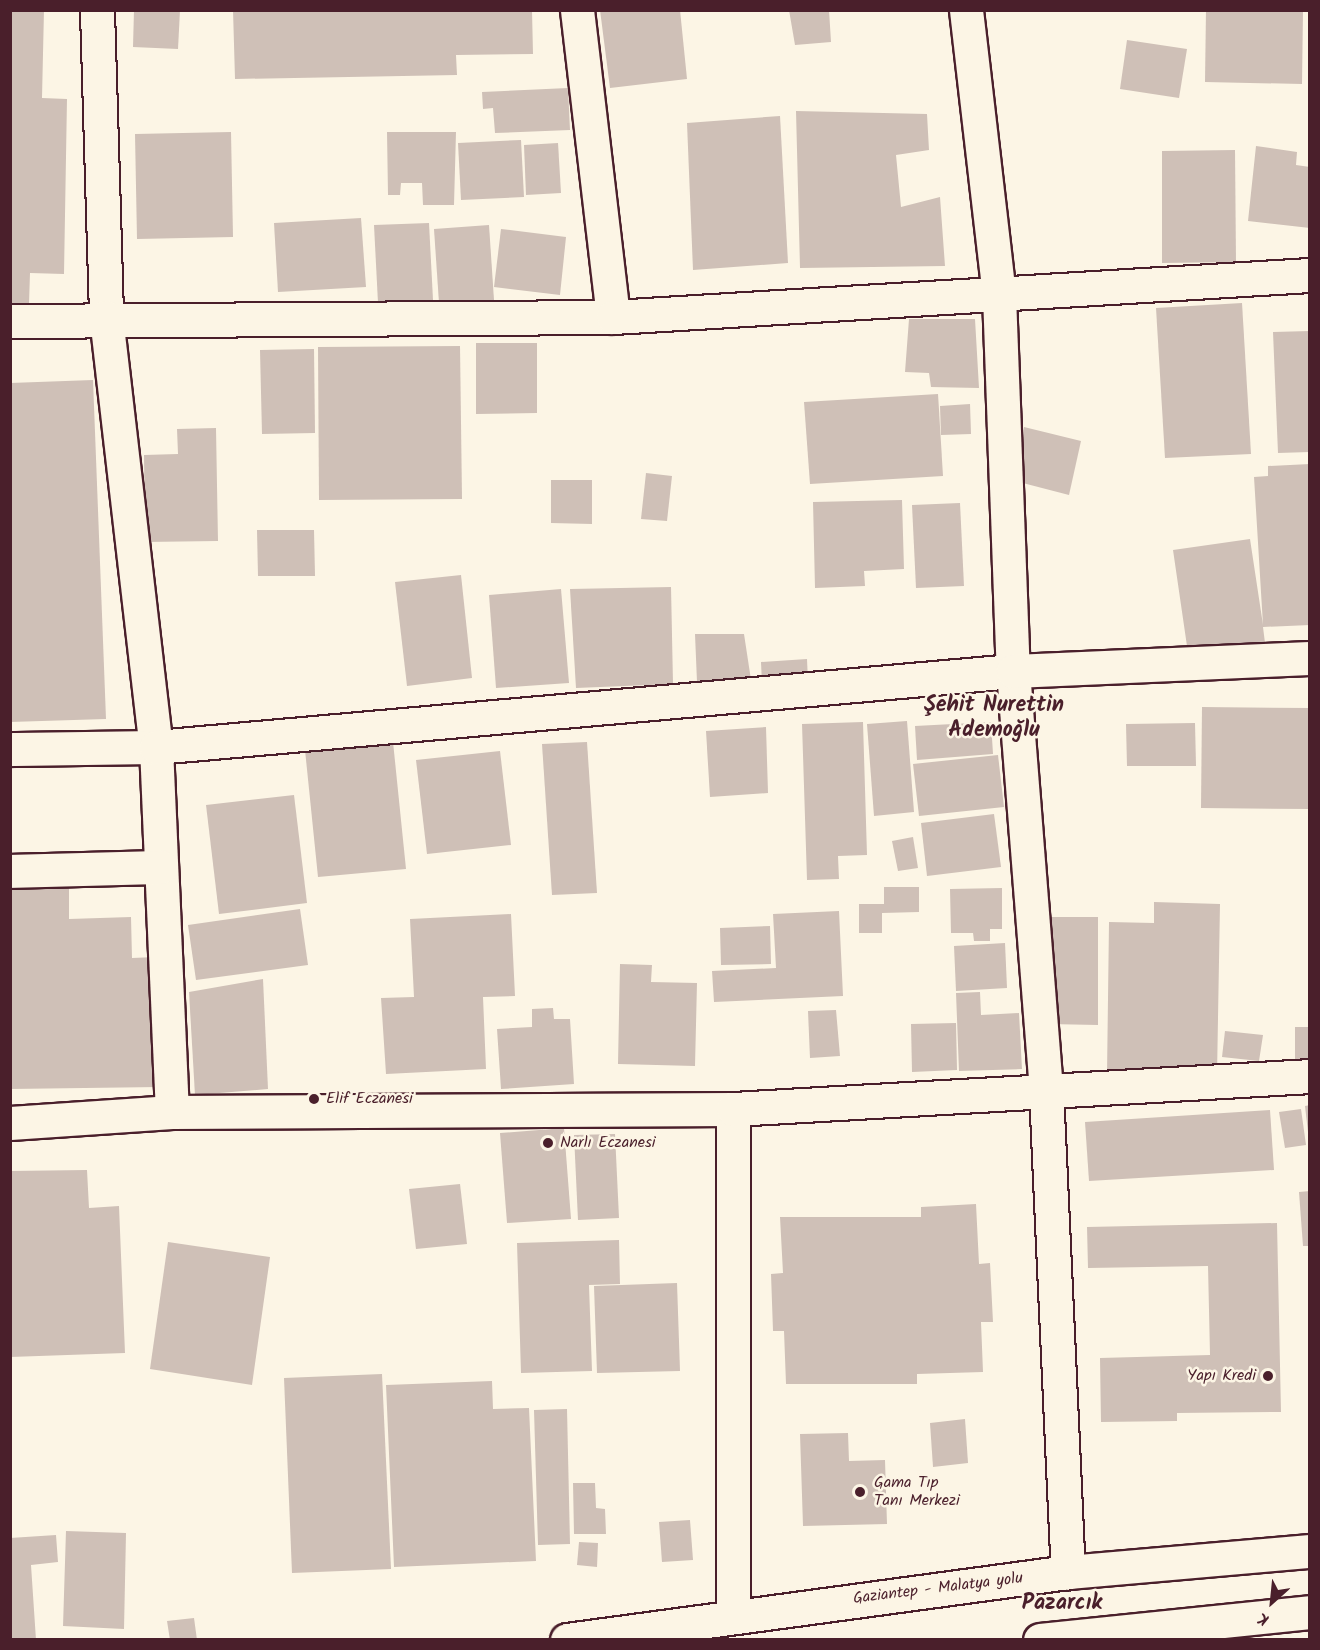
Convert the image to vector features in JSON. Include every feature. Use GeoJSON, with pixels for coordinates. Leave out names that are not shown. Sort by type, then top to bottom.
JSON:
{"type":"FeatureCollection","features":[{"type":"Feature","properties":{"kind":"main road"},"geometry":{"type":"LineString","coordinates":[[97,10],[106,317],[156,747],[172,1112]]}},
{"type":"Feature","properties":{"kind":"main road"},"geometry":{"type":"LineString","coordinates":[[577,10],[613,317]]}},
{"type":"Feature","properties":{"kind":"main road"},"geometry":{"type":"LineString","coordinates":[[966,10],[999,295],[1013,671],[1046,1091],[1068,1572]]}},
{"type":"Feature","properties":{"kind":"main road"},"geometry":{"type":"LineString","coordinates":[[10,321],[106,317],[613,317],[1310,275]]}},
{"type":"Feature","properties":{"kind":"main road"},"geometry":{"type":"LineString","coordinates":[[10,749],[156,747],[1013,671],[1310,658]]}},
{"type":"Feature","properties":{"kind":"main road"},"geometry":{"type":"LineString","coordinates":[[10,871],[161,867]]}},
{"type":"Feature","properties":{"kind":"main road"},"geometry":{"type":"LineString","coordinates":[[10,1123],[172,1112],[733,1109],[1310,1076]]}},
{"type":"Feature","properties":{"kind":"main road"},"geometry":{"type":"LineString","coordinates":[[733,1109],[733,1615]]}},
{"type":"Feature","properties":{"kind":"main road","name":"Gaziantep - Malatya yolu"},"geometry":{"type":"LineString","coordinates":[[567,1640],[733,1615],[1068,1572],[1310,1551]]}},
{"type":"Feature","properties":{"kind":"main road"},"geometry":{"type":"LineString","coordinates":[[1040,1640],[1112,1636],[1310,1612]]}},
{"type":"Feature","properties":{"kind":"building"},"geometry":{"type":"Polygon","coordinates":[[[10,10],[44,10],[42,98],[67,99],[64,274],[30,273],[29,304],[10,304],[10,10]]]}},
{"type":"Feature","properties":{"kind":"building"},"geometry":{"type":"Polygon","coordinates":[[[134,10],[180,10],[178,49],[133,47],[134,10]]]}},
{"type":"Feature","properties":{"kind":"building"},"geometry":{"type":"Polygon","coordinates":[[[233,10],[532,10],[533,54],[456,55],[457,75],[235,79],[233,10]]]}},
{"type":"Feature","properties":{"kind":"building"},"geometry":{"type":"Polygon","coordinates":[[[600,10],[680,10],[687,79],[610,88],[600,10]]]}},
{"type":"Feature","properties":{"kind":"building"},"geometry":{"type":"Polygon","coordinates":[[[789,10],[829,10],[831,42],[795,45],[789,10]]]}},
{"type":"Feature","properties":{"kind":"building"},"geometry":{"type":"Polygon","coordinates":[[[1206,10],[1303,10],[1302,84],[1205,82],[1206,10]]]}},
{"type":"Feature","properties":{"kind":"building"},"geometry":{"type":"Polygon","coordinates":[[[1127,40],[1187,49],[1179,98],[1120,89],[1127,40]]]}},
{"type":"Feature","properties":{"kind":"building"},"geometry":{"type":"Polygon","coordinates":[[[568,88],[570,130],[495,133],[493,108],[483,109],[482,92],[568,88]]]}},
{"type":"Feature","properties":{"kind":"building"},"geometry":{"type":"Polygon","coordinates":[[[796,111],[927,114],[929,150],[896,155],[901,207],[940,197],[945,266],[800,268],[796,111]]]}},
{"type":"Feature","properties":{"kind":"building"},"geometry":{"type":"Polygon","coordinates":[[[780,116],[788,263],[693,270],[687,123],[780,116]]]}},
{"type":"Feature","properties":{"kind":"building"},"geometry":{"type":"Polygon","coordinates":[[[231,132],[233,237],[137,239],[135,134],[231,132]]]}},
{"type":"Feature","properties":{"kind":"building"},"geometry":{"type":"Polygon","coordinates":[[[387,132],[456,132],[454,205],[423,205],[422,183],[401,183],[400,195],[388,195],[387,132]]]}},
{"type":"Feature","properties":{"kind":"building"},"geometry":{"type":"Polygon","coordinates":[[[521,140],[524,197],[461,200],[458,143],[521,140]]]}},
{"type":"Feature","properties":{"kind":"building"},"geometry":{"type":"Polygon","coordinates":[[[558,143],[561,193],[526,195],[524,145],[558,143]]]}},
{"type":"Feature","properties":{"kind":"building"},"geometry":{"type":"Polygon","coordinates":[[[1256,146],[1297,152],[1296,165],[1310,167],[1310,228],[1248,221],[1256,146]]]}},
{"type":"Feature","properties":{"kind":"building"},"geometry":{"type":"Polygon","coordinates":[[[1235,150],[1236,262],[1162,263],[1162,151],[1235,150]]]}},
{"type":"Feature","properties":{"kind":"building"},"geometry":{"type":"Polygon","coordinates":[[[361,218],[366,287],[278,292],[274,223],[361,218]]]}},
{"type":"Feature","properties":{"kind":"building"},"geometry":{"type":"Polygon","coordinates":[[[429,223],[433,300],[378,303],[374,225],[429,223]]]}},
{"type":"Feature","properties":{"kind":"building"},"geometry":{"type":"Polygon","coordinates":[[[489,225],[494,300],[439,303],[434,229],[489,225]]]}},
{"type":"Feature","properties":{"kind":"building"},"geometry":{"type":"Polygon","coordinates":[[[501,229],[566,237],[560,295],[494,287],[501,229]]]}},
{"type":"Feature","properties":{"kind":"building"},"geometry":{"type":"Polygon","coordinates":[[[1242,303],[1251,454],[1165,458],[1156,308],[1242,303]]]}},
{"type":"Feature","properties":{"kind":"building"},"geometry":{"type":"Polygon","coordinates":[[[909,319],[975,319],[979,388],[931,387],[929,373],[905,372],[909,319]]]}},
{"type":"Feature","properties":{"kind":"building"},"geometry":{"type":"Polygon","coordinates":[[[1310,331],[1310,452],[1278,453],[1273,332],[1310,331]]]}},
{"type":"Feature","properties":{"kind":"building"},"geometry":{"type":"Polygon","coordinates":[[[476,343],[537,343],[537,413],[476,414],[476,343]]]}},
{"type":"Feature","properties":{"kind":"building"},"geometry":{"type":"Polygon","coordinates":[[[460,346],[462,499],[319,500],[318,347],[460,346]]]}},
{"type":"Feature","properties":{"kind":"building"},"geometry":{"type":"Polygon","coordinates":[[[314,349],[315,433],[262,434],[260,350],[314,349]]]}},
{"type":"Feature","properties":{"kind":"building"},"geometry":{"type":"Polygon","coordinates":[[[93,380],[106,719],[10,722],[10,383],[93,380]]]}},
{"type":"Feature","properties":{"kind":"building"},"geometry":{"type":"Polygon","coordinates":[[[938,394],[943,476],[810,484],[804,402],[938,394]]]}},
{"type":"Feature","properties":{"kind":"building"},"geometry":{"type":"Polygon","coordinates":[[[970,404],[971,434],[941,435],[940,406],[970,404]]]}},
{"type":"Feature","properties":{"kind":"building"},"geometry":{"type":"Polygon","coordinates":[[[1024,427],[1081,441],[1069,495],[1011,480],[1024,427]]]}},
{"type":"Feature","properties":{"kind":"building"},"geometry":{"type":"Polygon","coordinates":[[[216,428],[218,541],[145,542],[144,455],[178,454],[177,429],[216,428]]]}},
{"type":"Feature","properties":{"kind":"building"},"geometry":{"type":"Polygon","coordinates":[[[1310,464],[1310,625],[1263,627],[1265,643],[1188,653],[1173,550],[1250,539],[1263,625],[1254,477],[1268,476],[1268,466],[1310,464]]]}},
{"type":"Feature","properties":{"kind":"building"},"geometry":{"type":"Polygon","coordinates":[[[646,473],[672,476],[667,521],[641,519],[646,473]]]}},
{"type":"Feature","properties":{"kind":"building"},"geometry":{"type":"Polygon","coordinates":[[[551,480],[592,480],[592,524],[551,523],[551,480]]]}},
{"type":"Feature","properties":{"kind":"building"},"geometry":{"type":"Polygon","coordinates":[[[902,500],[904,569],[864,571],[865,586],[815,588],[813,502],[902,500]]]}},
{"type":"Feature","properties":{"kind":"building"},"geometry":{"type":"Polygon","coordinates":[[[960,503],[964,586],[916,588],[912,505],[960,503]]]}},
{"type":"Feature","properties":{"kind":"building"},"geometry":{"type":"Polygon","coordinates":[[[257,530],[314,530],[315,576],[258,576],[257,530]]]}},
{"type":"Feature","properties":{"kind":"building"},"geometry":{"type":"Polygon","coordinates":[[[461,575],[472,678],[407,686],[395,582],[461,575]]]}},
{"type":"Feature","properties":{"kind":"building"},"geometry":{"type":"Polygon","coordinates":[[[671,587],[673,684],[576,688],[570,589],[671,587]]]}},
{"type":"Feature","properties":{"kind":"building"},"geometry":{"type":"Polygon","coordinates":[[[561,589],[569,683],[496,688],[489,595],[561,589]]]}},
{"type":"Feature","properties":{"kind":"building"},"geometry":{"type":"Polygon","coordinates":[[[695,634],[744,634],[751,680],[697,682],[695,634]]]}},
{"type":"Feature","properties":{"kind":"building"},"geometry":{"type":"Polygon","coordinates":[[[807,659],[808,682],[762,684],[761,662],[807,659]]]}},
{"type":"Feature","properties":{"kind":"building"},"geometry":{"type":"Polygon","coordinates":[[[1202,707],[1310,708],[1310,809],[1201,808],[1202,707]]]}},
{"type":"Feature","properties":{"kind":"building"},"geometry":{"type":"Polygon","coordinates":[[[907,721],[914,812],[874,816],[867,724],[907,721]]]}},
{"type":"Feature","properties":{"kind":"building"},"geometry":{"type":"Polygon","coordinates":[[[863,722],[867,855],[838,856],[839,879],[807,880],[802,724],[863,722]]]}},
{"type":"Feature","properties":{"kind":"building"},"geometry":{"type":"Polygon","coordinates":[[[991,722],[993,754],[917,760],[915,726],[991,722]]]}},
{"type":"Feature","properties":{"kind":"building"},"geometry":{"type":"Polygon","coordinates":[[[1195,723],[1196,766],[1127,766],[1126,724],[1195,723]]]}},
{"type":"Feature","properties":{"kind":"building"},"geometry":{"type":"Polygon","coordinates":[[[766,727],[768,793],[710,797],[706,731],[766,727]]]}},
{"type":"Feature","properties":{"kind":"building"},"geometry":{"type":"Polygon","coordinates":[[[392,732],[406,869],[318,877],[304,740],[392,732]]]}},
{"type":"Feature","properties":{"kind":"building"},"geometry":{"type":"Polygon","coordinates":[[[587,742],[597,893],[552,895],[542,744],[587,742]]]}},
{"type":"Feature","properties":{"kind":"building"},"geometry":{"type":"Polygon","coordinates":[[[500,751],[511,845],[427,854],[416,760],[500,751]]]}},
{"type":"Feature","properties":{"kind":"building"},"geometry":{"type":"Polygon","coordinates":[[[998,755],[1004,807],[919,816],[913,764],[998,755]]]}},
{"type":"Feature","properties":{"kind":"building"},"geometry":{"type":"Polygon","coordinates":[[[294,795],[307,903],[219,914],[206,805],[294,795]]]}},
{"type":"Feature","properties":{"kind":"building"},"geometry":{"type":"Polygon","coordinates":[[[994,814],[1001,867],[927,876],[921,823],[994,814]]]}},
{"type":"Feature","properties":{"kind":"building"},"geometry":{"type":"Polygon","coordinates":[[[913,837],[918,868],[898,871],[892,841],[913,837]]]}},
{"type":"Feature","properties":{"kind":"building"},"geometry":{"type":"Polygon","coordinates":[[[884,887],[919,887],[919,912],[882,913],[882,933],[859,933],[859,904],[884,904],[884,887]]]}},
{"type":"Feature","properties":{"kind":"building"},"geometry":{"type":"Polygon","coordinates":[[[69,888],[69,919],[131,917],[132,958],[156,957],[159,1087],[10,1089],[10,890],[69,888]]]}},
{"type":"Feature","properties":{"kind":"building"},"geometry":{"type":"Polygon","coordinates":[[[1002,888],[1002,929],[990,929],[990,941],[974,941],[973,933],[951,933],[950,889],[1002,888]]]}},
{"type":"Feature","properties":{"kind":"building"},"geometry":{"type":"Polygon","coordinates":[[[1154,902],[1220,904],[1217,1076],[1107,1074],[1109,922],[1154,923],[1154,902]]]}},
{"type":"Feature","properties":{"kind":"building"},"geometry":{"type":"Polygon","coordinates":[[[300,909],[308,965],[196,980],[188,925],[300,909]]]}},
{"type":"Feature","properties":{"kind":"building"},"geometry":{"type":"Polygon","coordinates":[[[839,911],[843,996],[714,1002],[712,971],[776,968],[773,914],[839,911]]]}},
{"type":"Feature","properties":{"kind":"building"},"geometry":{"type":"Polygon","coordinates":[[[511,914],[515,996],[483,997],[486,1069],[386,1074],[381,998],[414,997],[410,919],[511,914]]]}},
{"type":"Feature","properties":{"kind":"building"},"geometry":{"type":"Polygon","coordinates":[[[1048,917],[1098,917],[1098,1025],[1048,1024],[1048,917]]]}},
{"type":"Feature","properties":{"kind":"building"},"geometry":{"type":"Polygon","coordinates":[[[770,926],[771,964],[721,965],[720,928],[770,926]]]}},
{"type":"Feature","properties":{"kind":"building"},"geometry":{"type":"Polygon","coordinates":[[[1005,943],[1007,988],[956,991],[954,946],[1005,943]]]}},
{"type":"Feature","properties":{"kind":"building"},"geometry":{"type":"Polygon","coordinates":[[[620,964],[652,965],[651,982],[697,983],[695,1066],[618,1064],[620,964]]]}},
{"type":"Feature","properties":{"kind":"building"},"geometry":{"type":"Polygon","coordinates":[[[263,979],[268,1089],[195,1095],[189,992],[263,979]]]}},
{"type":"Feature","properties":{"kind":"building"},"geometry":{"type":"Polygon","coordinates":[[[980,992],[981,1015],[1019,1013],[1022,1069],[959,1071],[956,993],[980,992]]]}},
{"type":"Feature","properties":{"kind":"building"},"geometry":{"type":"Polygon","coordinates":[[[553,1008],[554,1019],[570,1019],[574,1084],[501,1089],[497,1029],[532,1027],[532,1009],[553,1008]]]}},
{"type":"Feature","properties":{"kind":"building"},"geometry":{"type":"Polygon","coordinates":[[[836,1010],[840,1056],[810,1058],[808,1011],[836,1010]]]}},
{"type":"Feature","properties":{"kind":"building"},"geometry":{"type":"Polygon","coordinates":[[[956,1023],[957,1070],[912,1072],[911,1024],[956,1023]]]}},
{"type":"Feature","properties":{"kind":"building"},"geometry":{"type":"Polygon","coordinates":[[[1295,1027],[1310,1027],[1310,1068],[1295,1069],[1295,1027]]]}},
{"type":"Feature","properties":{"kind":"building"},"geometry":{"type":"Polygon","coordinates":[[[1225,1031],[1263,1035],[1259,1061],[1222,1057],[1225,1031]]]}},
{"type":"Feature","properties":{"kind":"building"},"geometry":{"type":"Polygon","coordinates":[[[1310,1105],[1310,1132],[1308,1132],[1305,1106],[1310,1105]]]}},
{"type":"Feature","properties":{"kind":"building"},"geometry":{"type":"Polygon","coordinates":[[[1301,1109],[1306,1145],[1285,1148],[1279,1112],[1301,1109]]]}},
{"type":"Feature","properties":{"kind":"building"},"geometry":{"type":"Polygon","coordinates":[[[1270,1110],[1274,1170],[1089,1181],[1085,1122],[1270,1110]]]}},
{"type":"Feature","properties":{"kind":"building"},"geometry":{"type":"Polygon","coordinates":[[[564,1128],[571,1219],[507,1223],[500,1133],[564,1128]]]}},
{"type":"Feature","properties":{"kind":"building"},"geometry":{"type":"Polygon","coordinates":[[[615,1134],[619,1218],[578,1220],[574,1135],[615,1134]]]}},
{"type":"Feature","properties":{"kind":"building"},"geometry":{"type":"Polygon","coordinates":[[[87,1170],[89,1208],[119,1206],[125,1353],[10,1357],[10,1171],[87,1170]]]}},
{"type":"Feature","properties":{"kind":"building"},"geometry":{"type":"Polygon","coordinates":[[[460,1184],[467,1244],[416,1249],[409,1189],[460,1184]]]}},
{"type":"Feature","properties":{"kind":"building"},"geometry":{"type":"Polygon","coordinates":[[[1310,1191],[1310,1246],[1303,1246],[1299,1192],[1310,1191]]]}},
{"type":"Feature","properties":{"kind":"building"},"geometry":{"type":"Polygon","coordinates":[[[976,1204],[979,1264],[990,1263],[993,1322],[981,1322],[983,1372],[917,1374],[917,1384],[786,1384],[784,1331],[773,1331],[771,1274],[783,1273],[780,1217],[921,1217],[921,1207],[976,1204]]]}},
{"type":"Feature","properties":{"kind":"building"},"geometry":{"type":"Polygon","coordinates":[[[1277,1223],[1281,1412],[1177,1413],[1177,1421],[1101,1422],[1100,1358],[1210,1355],[1208,1266],[1088,1268],[1087,1227],[1277,1223]]]}},
{"type":"Feature","properties":{"kind":"building"},"geometry":{"type":"Polygon","coordinates":[[[619,1240],[620,1284],[589,1285],[592,1371],[521,1373],[517,1243],[619,1240]]]}},
{"type":"Feature","properties":{"kind":"building"},"geometry":{"type":"Polygon","coordinates":[[[168,1242],[270,1257],[252,1385],[150,1369],[168,1242]]]}},
{"type":"Feature","properties":{"kind":"building"},"geometry":{"type":"Polygon","coordinates":[[[677,1283],[680,1371],[597,1373],[594,1286],[677,1283]]]}},
{"type":"Feature","properties":{"kind":"building"},"geometry":{"type":"Polygon","coordinates":[[[382,1374],[391,1569],[292,1573],[284,1378],[382,1374]]]}},
{"type":"Feature","properties":{"kind":"building"},"geometry":{"type":"Polygon","coordinates":[[[492,1381],[493,1409],[529,1408],[536,1561],[394,1567],[386,1385],[492,1381]]]}},
{"type":"Feature","properties":{"kind":"building"},"geometry":{"type":"Polygon","coordinates":[[[567,1409],[570,1544],[538,1545],[534,1410],[567,1409]]]}},
{"type":"Feature","properties":{"kind":"building"},"geometry":{"type":"Polygon","coordinates":[[[965,1419],[968,1463],[933,1467],[930,1423],[965,1419]]]}},
{"type":"Feature","properties":{"kind":"building"},"geometry":{"type":"Polygon","coordinates":[[[848,1433],[849,1461],[885,1460],[887,1524],[803,1526],[800,1434],[848,1433]]]}},
{"type":"Feature","properties":{"kind":"building"},"geometry":{"type":"Polygon","coordinates":[[[573,1483],[595,1483],[596,1508],[605,1509],[606,1534],[574,1534],[573,1483]]]}},
{"type":"Feature","properties":{"kind":"building"},"geometry":{"type":"Polygon","coordinates":[[[690,1520],[693,1560],[662,1562],[659,1522],[690,1520]]]}},
{"type":"Feature","properties":{"kind":"building"},"geometry":{"type":"Polygon","coordinates":[[[66,1531],[126,1533],[124,1629],[63,1626],[66,1531]]]}},
{"type":"Feature","properties":{"kind":"building"},"geometry":{"type":"Polygon","coordinates":[[[56,1535],[58,1562],[31,1565],[36,1640],[10,1640],[10,1538],[56,1535]]]}},
{"type":"Feature","properties":{"kind":"building"},"geometry":{"type":"Polygon","coordinates":[[[579,1542],[598,1543],[597,1567],[577,1565],[579,1542]]]}},
{"type":"Feature","properties":{"kind":"building"},"geometry":{"type":"Polygon","coordinates":[[[194,1618],[197,1640],[170,1640],[167,1621],[194,1618]]]}},
{"type":"Feature","properties":{"kind":"place","name":"Elif Eczanesi"},"geometry":{"type":"Point","coordinates":[314,1099]}},
{"type":"Feature","properties":{"kind":"place","name":"Narlı Eczanesi"},"geometry":{"type":"Point","coordinates":[548,1143]}},
{"type":"Feature","properties":{"kind":"place","name":"Yapı Kredi"},"geometry":{"type":"Point","coordinates":[1268,1376]}},
{"type":"Feature","properties":{"kind":"place","name":"Gama Tıp Tanı Merkezi"},"geometry":{"type":"Point","coordinates":[860,1492]}},
{"type":"Feature","properties":{"kind":"district","name":"Şehit Nurettin Ademoğlu"},"geometry":{"type":"Point","coordinates":[994,718]}},
{"type":"Feature","properties":{"kind":"district","name":"Pazarcık"},"geometry":{"type":"Point","coordinates":[1062,1604]}}]}
